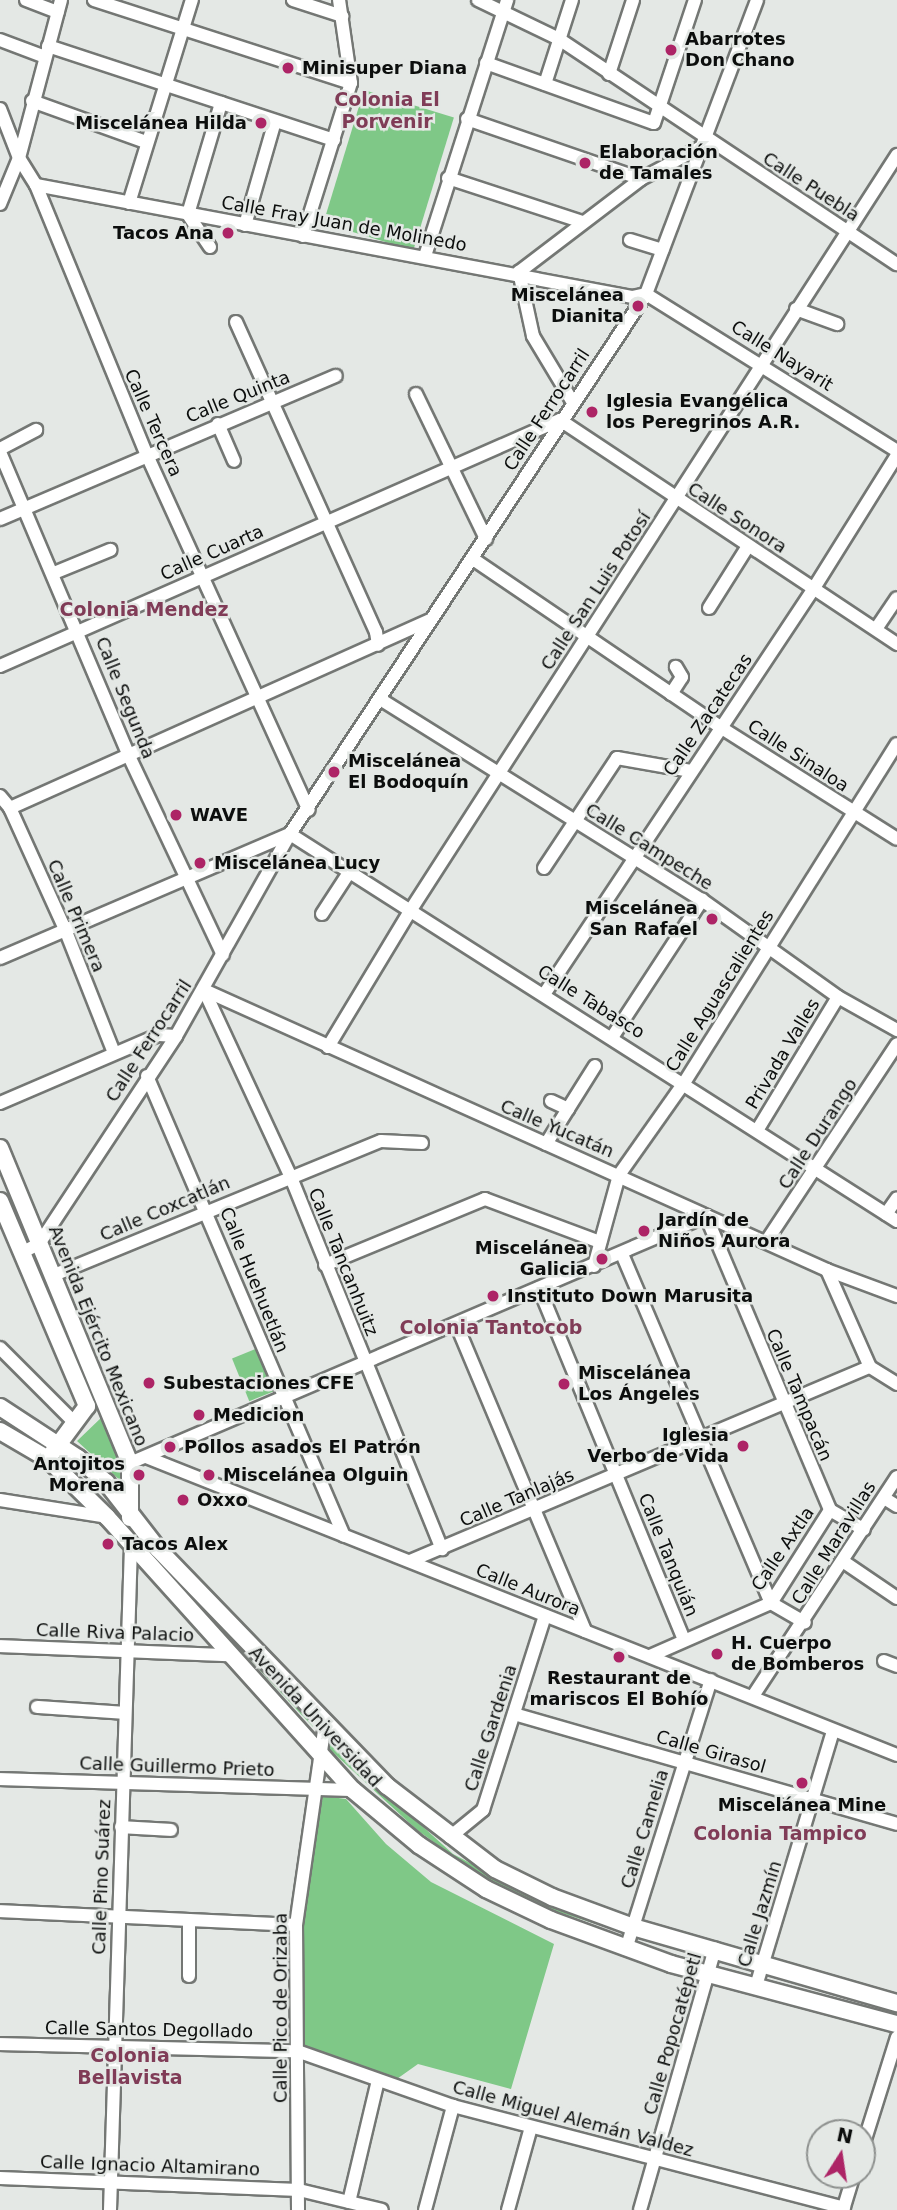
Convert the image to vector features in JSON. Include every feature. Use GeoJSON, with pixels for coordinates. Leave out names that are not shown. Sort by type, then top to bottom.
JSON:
{"type":"FeatureCollection","features":[{"type":"Feature","properties":{"kind":"main road","name":"Avenida Ejército Mexicano"},"geometry":{"type":"LineString","coordinates":[[0,1148],[130,1463],[131,1545]]}},
{"type":"Feature","properties":{"kind":"main road","name":"Avenida Ejército Mexicano"},"geometry":{"type":"LineString","coordinates":[[0,1201],[87,1406],[47,1459]]}},
{"type":"Feature","properties":{"kind":"main road","name":"Avenida Universidad"},"geometry":{"type":"LineString","coordinates":[[0,1407],[59,1445],[106,1482],[130,1514],[325,1724],[387,1786],[495,1869],[552,1897],[633,1927],[897,2003]]}},
{"type":"Feature","properties":{"kind":"main road","name":"Avenida Universidad"},"geometry":{"type":"LineString","coordinates":[[0,1431],[47,1459],[107,1517],[353,1790],[419,1845],[486,1889],[626,1949],[897,2025]]}},
{"type":"Feature","properties":{"kind":"street"},"geometry":{"type":"LineString","coordinates":[[0,204],[19,158],[32,101],[60,6],[26,0]]}},
{"type":"Feature","properties":{"kind":"street"},"geometry":{"type":"LineString","coordinates":[[94,0],[351,83]]}},
{"type":"Feature","properties":{"kind":"street"},"geometry":{"type":"LineString","coordinates":[[129,203],[192,0]]}},
{"type":"Feature","properties":{"kind":"street"},"geometry":{"type":"LineString","coordinates":[[293,0],[342,16]]}},
{"type":"Feature","properties":{"kind":"street"},"geometry":{"type":"LineString","coordinates":[[303,236],[351,83],[339,0]]}},
{"type":"Feature","properties":{"kind":"street","name":"Calle Puebla"},"geometry":{"type":"LineString","coordinates":[[478,0],[505,5],[559,39],[661,108],[704,143],[897,264]]}},
{"type":"Feature","properties":{"kind":"street"},"geometry":{"type":"LineString","coordinates":[[545,84],[572,0]]}},
{"type":"Feature","properties":{"kind":"street"},"geometry":{"type":"LineString","coordinates":[[609,74],[634,0]]}},
{"type":"Feature","properties":{"kind":"street"},"geometry":{"type":"LineString","coordinates":[[486,63],[649,122],[657,122],[695,0]]}},
{"type":"Feature","properties":{"kind":"street","name":"Calle Ferrocarril"},"geometry":{"type":"LineString","coordinates":[[309,810],[486,539],[572,401],[646,294],[757,0]]}},
{"type":"Feature","properties":{"kind":"street"},"geometry":{"type":"LineString","coordinates":[[425,256],[505,5]]}},
{"type":"Feature","properties":{"kind":"street"},"geometry":{"type":"LineString","coordinates":[[0,40],[164,85],[334,140]]}},
{"type":"Feature","properties":{"kind":"street"},"geometry":{"type":"LineString","coordinates":[[32,101],[146,142]]}},
{"type":"Feature","properties":{"kind":"street"},"geometry":{"type":"LineString","coordinates":[[210,247],[188,214],[221,103]]}},
{"type":"Feature","properties":{"kind":"street","name":"Calle Tercera"},"geometry":{"type":"LineString","coordinates":[[0,109],[19,158],[36,185],[146,453],[309,810]]}},
{"type":"Feature","properties":{"kind":"street"},"geometry":{"type":"LineString","coordinates":[[467,119],[641,179]]}},
{"type":"Feature","properties":{"kind":"street"},"geometry":{"type":"LineString","coordinates":[[245,225],[275,121]]}},
{"type":"Feature","properties":{"kind":"street"},"geometry":{"type":"LineString","coordinates":[[572,401],[533,336],[519,272],[641,179],[704,143]]}},
{"type":"Feature","properties":{"kind":"street","name":"Calle San Luis Potosí"},"geometry":{"type":"LineString","coordinates":[[328,1047],[412,908],[676,500],[845,231],[895,163]]}},
{"type":"Feature","properties":{"kind":"street"},"geometry":{"type":"LineString","coordinates":[[448,178],[583,222]]}},
{"type":"Feature","properties":{"kind":"street","name":"Calle Fray Juan de Molinedo"},"geometry":{"type":"LineString","coordinates":[[36,185],[303,236],[519,272],[632,297],[646,294]]}},
{"type":"Feature","properties":{"kind":"street"},"geometry":{"type":"LineString","coordinates":[[629,240],[663,250]]}},
{"type":"Feature","properties":{"kind":"street","name":"Calle Nayarit"},"geometry":{"type":"LineString","coordinates":[[646,294],[762,363],[897,453]]}},
{"type":"Feature","properties":{"kind":"street"},"geometry":{"type":"LineString","coordinates":[[796,309],[837,324]]}},
{"type":"Feature","properties":{"kind":"street"},"geometry":{"type":"LineString","coordinates":[[236,322],[274,401],[324,524],[376,632],[378,645]]}},
{"type":"Feature","properties":{"kind":"street","name":"Calle Quinta"},"geometry":{"type":"LineString","coordinates":[[0,519],[146,453],[336,376]]}},
{"type":"Feature","properties":{"kind":"street"},"geometry":{"type":"LineString","coordinates":[[416,394],[450,471],[486,539]]}},
{"type":"Feature","properties":{"kind":"street","name":"Calle Sonora"},"geometry":{"type":"LineString","coordinates":[[560,420],[676,500],[897,644]]}},
{"type":"Feature","properties":{"kind":"street","name":"Calle Cuarta"},"geometry":{"type":"LineString","coordinates":[[0,666],[450,471],[560,420]]}},
{"type":"Feature","properties":{"kind":"street"},"geometry":{"type":"LineString","coordinates":[[218,424],[234,461]]}},
{"type":"Feature","properties":{"kind":"street"},"geometry":{"type":"LineString","coordinates":[[0,451],[36,430]]}},
{"type":"Feature","properties":{"kind":"street","name":"Calle Segunda"},"geometry":{"type":"LineString","coordinates":[[0,451],[79,632],[128,754],[223,955]]}},
{"type":"Feature","properties":{"kind":"street","name":"Calle Zacatecas"},"geometry":{"type":"LineString","coordinates":[[545,993],[814,588],[897,453]]}},
{"type":"Feature","properties":{"kind":"street"},"geometry":{"type":"LineString","coordinates":[[709,608],[748,546]]}},
{"type":"Feature","properties":{"kind":"street"},"geometry":{"type":"LineString","coordinates":[[54,573],[110,550]]}},
{"type":"Feature","properties":{"kind":"street","name":"Calle Sinaloa"},"geometry":{"type":"LineString","coordinates":[[473,559],[720,727],[897,839]]}},
{"type":"Feature","properties":{"kind":"street"},"geometry":{"type":"LineString","coordinates":[[876,629],[897,598]]}},
{"type":"Feature","properties":{"kind":"street"},"geometry":{"type":"LineString","coordinates":[[10,808],[128,754],[258,700],[431,620]]}},
{"type":"Feature","properties":{"kind":"street"},"geometry":{"type":"LineString","coordinates":[[671,694],[682,677],[676,667]]}},
{"type":"Feature","properties":{"kind":"street","name":"Calle Campeche"},"geometry":{"type":"LineString","coordinates":[[380,699],[702,900],[838,997],[897,1030]]}},
{"type":"Feature","properties":{"kind":"street","name":"Calle Aguascalientes"},"geometry":{"type":"LineString","coordinates":[[593,1266],[619,1175],[684,1083],[897,744]]}},
{"type":"Feature","properties":{"kind":"street"},"geometry":{"type":"LineString","coordinates":[[544,869],[572,820],[617,758],[691,771]]}},
{"type":"Feature","properties":{"kind":"street","name":"Calle Primera"},"geometry":{"type":"LineString","coordinates":[[0,796],[10,808],[65,929],[114,1053]]}},
{"type":"Feature","properties":{"kind":"street"},"geometry":{"type":"LineString","coordinates":[[0,958],[290,834],[309,810]]}},
{"type":"Feature","properties":{"kind":"street","name":"Calle Ferrocarril"},"geometry":{"type":"LineString","coordinates":[[39,1244],[147,1076],[176,1036],[290,834]]}},
{"type":"Feature","properties":{"kind":"street","name":"Calle Tabasco"},"geometry":{"type":"LineString","coordinates":[[290,834],[613,1036],[758,1129],[816,1172],[891,1217]]}},
{"type":"Feature","properties":{"kind":"street"},"geometry":{"type":"LineString","coordinates":[[322,914],[350,871]]}},
{"type":"Feature","properties":{"kind":"street"},"geometry":{"type":"LineString","coordinates":[[613,1036],[702,900]]}},
{"type":"Feature","properties":{"kind":"street","name":"Calle Yucatán"},"geometry":{"type":"LineString","coordinates":[[204,990],[827,1270],[897,1296]]}},
{"type":"Feature","properties":{"kind":"street","name":"Calle Tancanhuitz"},"geometry":{"type":"LineString","coordinates":[[204,990],[290,1175],[364,1363],[442,1549]]}},
{"type":"Feature","properties":{"kind":"street","name":"Privada Valles"},"geometry":{"type":"LineString","coordinates":[[758,1129],[838,997]]}},
{"type":"Feature","properties":{"kind":"street"},"geometry":{"type":"LineString","coordinates":[[0,1103],[159,1035],[176,1036]]}},
{"type":"Feature","properties":{"kind":"street","name":"Calle Durango"},"geometry":{"type":"LineString","coordinates":[[766,1242],[816,1172],[897,1044]]}},
{"type":"Feature","properties":{"kind":"street"},"geometry":{"type":"LineString","coordinates":[[547,1144],[595,1066]]}},
{"type":"Feature","properties":{"kind":"street","name":"Calle Huehuetlán"},"geometry":{"type":"LineString","coordinates":[[147,1076],[344,1536]]}},
{"type":"Feature","properties":{"kind":"street"},"geometry":{"type":"LineString","coordinates":[[551,1101],[568,1109]]}},
{"type":"Feature","properties":{"kind":"street","name":"Calle Coxcatlán"},"geometry":{"type":"LineString","coordinates":[[54,1275],[290,1175],[381,1141],[422,1143]]}},
{"type":"Feature","properties":{"kind":"street"},"geometry":{"type":"LineString","coordinates":[[891,1217],[897,1198]]}},
{"type":"Feature","properties":{"kind":"street"},"geometry":{"type":"LineString","coordinates":[[325,1265],[485,1199],[600,1242]]}},
{"type":"Feature","properties":{"kind":"street"},"geometry":{"type":"LineString","coordinates":[[130,1463],[457,1326],[706,1216]]}},
{"type":"Feature","properties":{"kind":"street","name":"Calle Tampacán"},"geometry":{"type":"LineString","coordinates":[[706,1216],[782,1405],[830,1510]]}},
{"type":"Feature","properties":{"kind":"street"},"geometry":{"type":"LineString","coordinates":[[21,1253],[39,1244]]}},
{"type":"Feature","properties":{"kind":"street"},"geometry":{"type":"LineString","coordinates":[[622,1254],[771,1603],[805,1623]]}},
{"type":"Feature","properties":{"kind":"street"},"geometry":{"type":"LineString","coordinates":[[827,1270],[870,1367],[897,1384]]}},
{"type":"Feature","properties":{"kind":"street","name":"Calle Tanquián"},"geometry":{"type":"LineString","coordinates":[[539,1288],[684,1640]]}},
{"type":"Feature","properties":{"kind":"street"},"geometry":{"type":"LineString","coordinates":[[457,1326],[585,1631]]}},
{"type":"Feature","properties":{"kind":"street"},"geometry":{"type":"LineString","coordinates":[[0,1348],[75,1423]]}},
{"type":"Feature","properties":{"kind":"street","name":"Calle Tanlajás"},"geometry":{"type":"LineString","coordinates":[[410,1561],[870,1367]]}},
{"type":"Feature","properties":{"kind":"street","name":"Calle Aurora"},"geometry":{"type":"LineString","coordinates":[[146,1457],[897,1755]]}},
{"type":"Feature","properties":{"kind":"street","name":"Calle Maravillas"},"geometry":{"type":"LineString","coordinates":[[753,1696],[805,1623],[897,1477]]}},
{"type":"Feature","properties":{"kind":"street"},"geometry":{"type":"LineString","coordinates":[[884,1498],[897,1506]]}},
{"type":"Feature","properties":{"kind":"street"},"geometry":{"type":"LineString","coordinates":[[0,1500],[107,1517]]}},
{"type":"Feature","properties":{"kind":"street","name":"Calle Axtla"},"geometry":{"type":"LineString","coordinates":[[650,1656],[771,1603],[830,1510],[864,1530]]}},
{"type":"Feature","properties":{"kind":"street","name":"Calle Pino Suárez"},"geometry":{"type":"LineString","coordinates":[[110,2210],[112,2046],[119,1917],[131,1545]]}},
{"type":"Feature","properties":{"kind":"street"},"geometry":{"type":"LineString","coordinates":[[844,1562],[897,1598]]}},
{"type":"Feature","properties":{"kind":"street","name":"Calle Gardenia"},"geometry":{"type":"LineString","coordinates":[[450,1837],[483,1810],[545,1616]]}},
{"type":"Feature","properties":{"kind":"street","name":"Calle Riva Palacio"},"geometry":{"type":"LineString","coordinates":[[0,1646],[229,1655]]}},
{"type":"Feature","properties":{"kind":"street"},"geometry":{"type":"LineString","coordinates":[[884,1661],[897,1666]]}},
{"type":"Feature","properties":{"kind":"street","name":"Calle Camelia"},"geometry":{"type":"LineString","coordinates":[[626,1949],[711,1680]]}},
{"type":"Feature","properties":{"kind":"street"},"geometry":{"type":"LineString","coordinates":[[37,1707],[124,1713]]}},
{"type":"Feature","properties":{"kind":"street","name":"Calle Girasol"},"geometry":{"type":"LineString","coordinates":[[514,1714],[897,1824]]}},
{"type":"Feature","properties":{"kind":"street","name":"Calle Pico de Orizaba"},"geometry":{"type":"LineString","coordinates":[[298,2210],[296,1925],[318,1753],[325,1724]]}},
{"type":"Feature","properties":{"kind":"street","name":"Calle Jazmín"},"geometry":{"type":"LineString","coordinates":[[756,1986],[833,1731]]}},
{"type":"Feature","properties":{"kind":"street","name":"Calle Guillermo Prieto"},"geometry":{"type":"LineString","coordinates":[[0,1779],[353,1790]]}},
{"type":"Feature","properties":{"kind":"street"},"geometry":{"type":"LineString","coordinates":[[121,1827],[171,1830]]}},
{"type":"Feature","properties":{"kind":"street"},"geometry":{"type":"LineString","coordinates":[[0,1911],[296,1925]]}},
{"type":"Feature","properties":{"kind":"street"},"geometry":{"type":"LineString","coordinates":[[189,1920],[189,1976]]}},
{"type":"Feature","properties":{"kind":"street","name":"Calle Popocatépetl"},"geometry":{"type":"LineString","coordinates":[[640,2210],[715,1949]]}},
{"type":"Feature","properties":{"kind":"street"},"geometry":{"type":"LineString","coordinates":[[871,2119],[897,2038]]}},
{"type":"Feature","properties":{"kind":"street","name":"Calle Santos Degollado"},"geometry":{"type":"LineString","coordinates":[[0,2044],[297,2051]]}},
{"type":"Feature","properties":{"kind":"street","name":"Calle Miguel Alemán Valdez"},"geometry":{"type":"LineString","coordinates":[[297,2051],[453,2106],[843,2209]]}},
{"type":"Feature","properties":{"kind":"street"},"geometry":{"type":"LineString","coordinates":[[349,2202],[378,2080]]}},
{"type":"Feature","properties":{"kind":"street"},"geometry":{"type":"LineString","coordinates":[[425,2210],[453,2106]]}},
{"type":"Feature","properties":{"kind":"street"},"geometry":{"type":"LineString","coordinates":[[508,2210],[531,2126]]}},
{"type":"Feature","properties":{"kind":"street","name":"Calle Ignacio Altamirano"},"geometry":{"type":"LineString","coordinates":[[0,2178],[112,2180],[299,2190],[382,2210]]}},
{"type":"Feature","properties":{"kind":"street"},"geometry":{"type":"LineString","coordinates":[[843,2209],[849,2189]]}},
{"type":"Feature","properties":{"kind":"green space"},"geometry":{"type":"Polygon","coordinates":[[[364,90],[454,117],[413,250],[323,223],[364,90]]]}},
{"type":"Feature","properties":{"kind":"green space"},"geometry":{"type":"Polygon","coordinates":[[[37,1265],[91,1381],[127,1472],[124,1484],[77,1441],[103,1416],[37,1265]]]}},
{"type":"Feature","properties":{"kind":"green space"},"geometry":{"type":"Polygon","coordinates":[[[258,1348],[275,1391],[249,1401],[232,1358],[258,1348]]]}},
{"type":"Feature","properties":{"kind":"green space"},"geometry":{"type":"Polygon","coordinates":[[[154,1558],[304,1710],[314,1722],[313,1727],[154,1558]]]}},
{"type":"Feature","properties":{"kind":"green space"},"geometry":{"type":"Polygon","coordinates":[[[327,1740],[453,1854],[551,1906],[618,1931],[555,1911],[478,1874],[417,1830],[326,1746],[327,1740]]]}},
{"type":"Feature","properties":{"kind":"green space"},"geometry":{"type":"Polygon","coordinates":[[[323,1796],[346,1799],[386,1844],[431,1882],[554,1944],[511,2089],[418,2064],[394,2081],[304,2048],[300,1919],[323,1796]]]}},
{"type":"Feature","properties":{"kind":"place","name":"Abarrotes Don Chano"},"geometry":{"type":"Point","coordinates":[671,50]}},
{"type":"Feature","properties":{"kind":"place","name":"Minisuper Diana"},"geometry":{"type":"Point","coordinates":[288,68]}},
{"type":"Feature","properties":{"kind":"place","name":"Miscelánea Hilda"},"geometry":{"type":"Point","coordinates":[261,123]}},
{"type":"Feature","properties":{"kind":"place","name":"Elaboración de Tamales"},"geometry":{"type":"Point","coordinates":[585,163]}},
{"type":"Feature","properties":{"kind":"place","name":"Tacos Ana"},"geometry":{"type":"Point","coordinates":[228,233]}},
{"type":"Feature","properties":{"kind":"place","name":"Miscelánea Dianita"},"geometry":{"type":"Point","coordinates":[638,306]}},
{"type":"Feature","properties":{"kind":"place","name":"Iglesia Evangélica los Peregrinos A.R."},"geometry":{"type":"Point","coordinates":[592,412]}},
{"type":"Feature","properties":{"kind":"place","name":"Miscelánea El Bodoquín"},"geometry":{"type":"Point","coordinates":[334,772]}},
{"type":"Feature","properties":{"kind":"place","name":"WAVE"},"geometry":{"type":"Point","coordinates":[176,815]}},
{"type":"Feature","properties":{"kind":"place","name":"Miscelánea Lucy"},"geometry":{"type":"Point","coordinates":[200,863]}},
{"type":"Feature","properties":{"kind":"place","name":"Miscelánea San Rafael"},"geometry":{"type":"Point","coordinates":[712,919]}},
{"type":"Feature","properties":{"kind":"place","name":"Jardín de Niños Aurora"},"geometry":{"type":"Point","coordinates":[644,1231]}},
{"type":"Feature","properties":{"kind":"place","name":"Miscelánea Galicia"},"geometry":{"type":"Point","coordinates":[602,1259]}},
{"type":"Feature","properties":{"kind":"place","name":"Instituto Down Marusita"},"geometry":{"type":"Point","coordinates":[493,1296]}},
{"type":"Feature","properties":{"kind":"place","name":"Subestaciones CFE"},"geometry":{"type":"Point","coordinates":[149,1383]}},
{"type":"Feature","properties":{"kind":"place","name":"Miscelánea Los Ángeles"},"geometry":{"type":"Point","coordinates":[564,1384]}},
{"type":"Feature","properties":{"kind":"place","name":"Medicion"},"geometry":{"type":"Point","coordinates":[199,1415]}},
{"type":"Feature","properties":{"kind":"place","name":"Iglesia Verbo de Vida"},"geometry":{"type":"Point","coordinates":[743,1446]}},
{"type":"Feature","properties":{"kind":"place","name":"Pollos asados El Patrón"},"geometry":{"type":"Point","coordinates":[170,1447]}},
{"type":"Feature","properties":{"kind":"place","name":"Antojitos Morena"},"geometry":{"type":"Point","coordinates":[139,1475]}},
{"type":"Feature","properties":{"kind":"place","name":"Miscelánea Olguin"},"geometry":{"type":"Point","coordinates":[209,1475]}},
{"type":"Feature","properties":{"kind":"place","name":"Oxxo"},"geometry":{"type":"Point","coordinates":[183,1500]}},
{"type":"Feature","properties":{"kind":"place","name":"Tacos Alex"},"geometry":{"type":"Point","coordinates":[108,1544]}},
{"type":"Feature","properties":{"kind":"place","name":"H. Cuerpo de Bomberos"},"geometry":{"type":"Point","coordinates":[717,1654]}},
{"type":"Feature","properties":{"kind":"place","name":"Restaurant de mariscos El Bohío"},"geometry":{"type":"Point","coordinates":[619,1657]}},
{"type":"Feature","properties":{"kind":"place","name":"Miscelánea Mine"},"geometry":{"type":"Point","coordinates":[802,1783]}},
{"type":"Feature","properties":{"kind":"district","name":"Colonia El Porvenir"},"geometry":{"type":"Point","coordinates":[387,111]}},
{"type":"Feature","properties":{"kind":"district","name":"Colonia Mendez"},"geometry":{"type":"Point","coordinates":[144,610]}},
{"type":"Feature","properties":{"kind":"district","name":"Colonia Tantocob"},"geometry":{"type":"Point","coordinates":[491,1328]}},
{"type":"Feature","properties":{"kind":"district","name":"Colonia Tampico"},"geometry":{"type":"Point","coordinates":[780,1834]}},
{"type":"Feature","properties":{"kind":"district","name":"Colonia Bellavista"},"geometry":{"type":"Point","coordinates":[130,2067]}}]}
